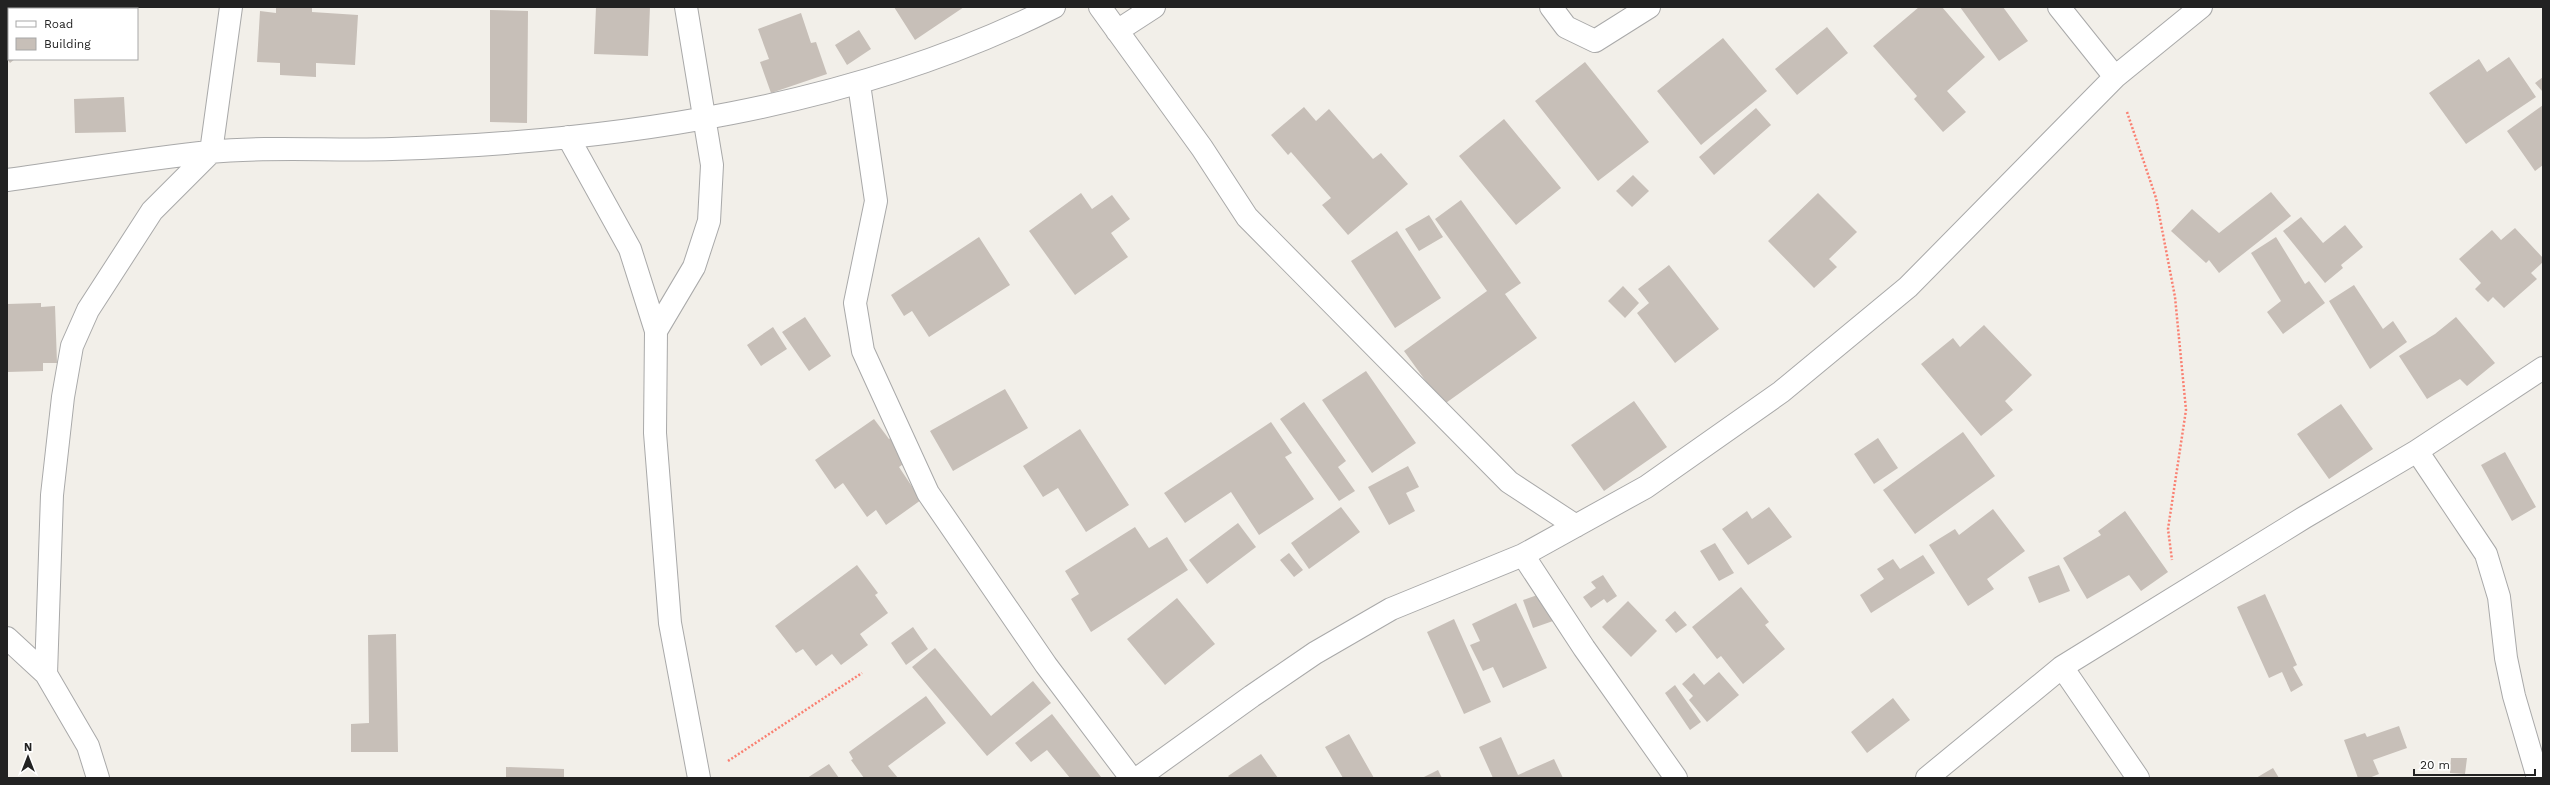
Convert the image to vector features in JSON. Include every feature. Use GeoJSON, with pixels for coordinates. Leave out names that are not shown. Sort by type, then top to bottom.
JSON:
{"type":"FeatureCollection","features":[{"type":"Feature","properties":{"kind":"street"},"geometry":{"type":"LineString","coordinates":[[46,674],[52,495],[63,397],[72,346],[88,310],[152,211],[211,152],[231,7]]}},
{"type":"Feature","properties":{"kind":"street"},"geometry":{"type":"LineString","coordinates":[[656,331],[694,267],[709,221],[712,165],[703,118],[686,7]]}},
{"type":"Feature","properties":{"kind":"street"},"geometry":{"type":"LineString","coordinates":[[7,180],[211,152],[394,149],[568,137],[703,118],[860,84],[1011,28],[1054,7]]}},
{"type":"Feature","properties":{"kind":"street"},"geometry":{"type":"LineString","coordinates":[[1100,7],[1202,148],[1248,217],[1510,482],[1576,526]]}},
{"type":"Feature","properties":{"kind":"street"},"geometry":{"type":"LineString","coordinates":[[1117,31],[1154,7]]}},
{"type":"Feature","properties":{"kind":"street"},"geometry":{"type":"LineString","coordinates":[[1551,7],[1566,27],[1595,41],[1649,7]]}},
{"type":"Feature","properties":{"kind":"street"},"geometry":{"type":"LineString","coordinates":[[2059,7],[2116,77]]}},
{"type":"Feature","properties":{"kind":"street"},"geometry":{"type":"LineString","coordinates":[[1138,778],[1252,696],[1342,638],[1391,610],[1523,556],[1646,487],[1781,392],[1902,292],[2116,77],[2201,7]]}},
{"type":"Feature","properties":{"kind":"street"},"geometry":{"type":"LineString","coordinates":[[860,84],[876,201],[855,303],[863,351],[928,493],[1046,665],[1131,778]]}},
{"type":"Feature","properties":{"kind":"street"},"geometry":{"type":"LineString","coordinates":[[568,137],[630,249],[656,331],[655,433],[670,624],[699,778]]}},
{"type":"Feature","properties":{"kind":"street"},"geometry":{"type":"LineString","coordinates":[[1927,778],[2062,668],[2305,517],[2417,451],[2543,368]]}},
{"type":"Feature","properties":{"kind":"street"},"geometry":{"type":"LineString","coordinates":[[2417,451],[2486,554],[2499,598],[2506,658],[2514,696],[2538,778]]}},
{"type":"Feature","properties":{"kind":"street"},"geometry":{"type":"LineString","coordinates":[[1523,556],[1584,648],[1676,778]]}},
{"type":"Feature","properties":{"kind":"street"},"geometry":{"type":"LineString","coordinates":[[7,638],[46,674],[88,746],[98,778]]}},
{"type":"Feature","properties":{"kind":"street"},"geometry":{"type":"LineString","coordinates":[[2062,668],[2138,778]]}},
{"type":"Feature","properties":{"kind":"path"},"geometry":{"type":"LineString","coordinates":[[2116,77],[2156,198],[2176,297],[2186,410],[2168,530],[2176,598]]}},
{"type":"Feature","properties":{"kind":"path"},"geometry":{"type":"LineString","coordinates":[[722,765],[862,674]]}},
{"type":"Feature","properties":{"kind":"building"},"geometry":{"type":"Polygon","coordinates":[[[7,7],[33,7],[34,8],[8,8],[8,60],[14,60],[10,63],[7,59],[7,7]]]}},
{"type":"Feature","properties":{"kind":"building"},"geometry":{"type":"Polygon","coordinates":[[[276,7],[312,7],[312,12],[358,15],[355,65],[316,63],[316,77],[280,75],[280,63],[257,62],[260,11],[276,13],[276,7]]]}},
{"type":"Feature","properties":{"kind":"building"},"geometry":{"type":"Polygon","coordinates":[[[596,7],[650,7],[648,56],[594,54],[596,7]]]}},
{"type":"Feature","properties":{"kind":"building"},"geometry":{"type":"Polygon","coordinates":[[[894,7],[964,7],[915,40],[894,7]]]}},
{"type":"Feature","properties":{"kind":"building"},"geometry":{"type":"Polygon","coordinates":[[[1919,7],[1942,7],[1985,57],[1947,91],[1966,112],[1943,132],[1914,99],[1917,96],[1873,46],[1919,7]]]}},
{"type":"Feature","properties":{"kind":"building"},"geometry":{"type":"Polygon","coordinates":[[[1960,7],[2003,7],[2028,41],[1999,61],[1960,7]]]}},
{"type":"Feature","properties":{"kind":"building"},"geometry":{"type":"Polygon","coordinates":[[[490,10],[528,11],[527,123],[490,122],[490,10]]]}},
{"type":"Feature","properties":{"kind":"building"},"geometry":{"type":"Polygon","coordinates":[[[801,13],[811,43],[816,42],[827,74],[771,93],[760,62],[769,59],[758,29],[801,13]]]}},
{"type":"Feature","properties":{"kind":"building"},"geometry":{"type":"Polygon","coordinates":[[[1827,27],[1848,53],[1797,95],[1775,69],[1827,27]]]}},
{"type":"Feature","properties":{"kind":"building"},"geometry":{"type":"Polygon","coordinates":[[[859,30],[871,49],[847,65],[835,45],[859,30]]]}},
{"type":"Feature","properties":{"kind":"building"},"geometry":{"type":"Polygon","coordinates":[[[1723,38],[1767,91],[1701,145],[1657,91],[1723,38]]]}},
{"type":"Feature","properties":{"kind":"building"},"geometry":{"type":"Polygon","coordinates":[[[2509,57],[2536,97],[2466,144],[2429,93],[2479,59],[2487,72],[2509,57]]]}},
{"type":"Feature","properties":{"kind":"building"},"geometry":{"type":"Polygon","coordinates":[[[1585,62],[1649,142],[1598,181],[1535,101],[1585,62]]]}},
{"type":"Feature","properties":{"kind":"building"},"geometry":{"type":"Polygon","coordinates":[[[2543,77],[2543,92],[2535,83],[2543,77]]]}},
{"type":"Feature","properties":{"kind":"building"},"geometry":{"type":"Polygon","coordinates":[[[124,97],[126,132],[75,133],[74,99],[124,97]]]}},
{"type":"Feature","properties":{"kind":"building"},"geometry":{"type":"Polygon","coordinates":[[[2543,105],[2543,165],[2535,171],[2507,131],[2543,105]]]}},
{"type":"Feature","properties":{"kind":"building"},"geometry":{"type":"Polygon","coordinates":[[[1304,107],[1316,121],[1329,109],[1373,159],[1381,153],[1408,184],[1348,235],[1322,205],[1331,198],[1291,152],[1288,155],[1271,135],[1304,107]]]}},
{"type":"Feature","properties":{"kind":"building"},"geometry":{"type":"Polygon","coordinates":[[[1756,108],[1771,125],[1714,175],[1699,157],[1756,108]]]}},
{"type":"Feature","properties":{"kind":"building"},"geometry":{"type":"Polygon","coordinates":[[[1504,119],[1561,188],[1516,225],[1459,156],[1504,119]]]}},
{"type":"Feature","properties":{"kind":"building"},"geometry":{"type":"Polygon","coordinates":[[[1633,175],[1649,191],[1632,207],[1616,191],[1633,175]]]}},
{"type":"Feature","properties":{"kind":"building"},"geometry":{"type":"Polygon","coordinates":[[[2271,192],[2291,216],[2219,273],[2209,260],[2206,263],[2171,231],[2192,209],[2219,233],[2271,192]]]}},
{"type":"Feature","properties":{"kind":"building"},"geometry":{"type":"Polygon","coordinates":[[[1081,193],[1092,209],[1112,195],[1130,219],[1111,233],[1128,257],[1075,295],[1029,231],[1081,193]]]}},
{"type":"Feature","properties":{"kind":"building"},"geometry":{"type":"Polygon","coordinates":[[[1818,193],[1857,232],[1829,259],[1837,267],[1814,288],[1768,241],[1818,193]]]}},
{"type":"Feature","properties":{"kind":"building"},"geometry":{"type":"Polygon","coordinates":[[[1461,200],[1521,283],[1505,294],[1537,338],[1443,405],[1404,351],[1487,291],[1435,219],[1461,200]]]}},
{"type":"Feature","properties":{"kind":"building"},"geometry":{"type":"Polygon","coordinates":[[[1429,215],[1443,237],[1419,251],[1405,229],[1429,215]]]}},
{"type":"Feature","properties":{"kind":"building"},"geometry":{"type":"Polygon","coordinates":[[[2301,217],[2323,243],[2345,225],[2363,247],[2341,265],[2343,268],[2325,283],[2283,231],[2301,217]]]}},
{"type":"Feature","properties":{"kind":"building"},"geometry":{"type":"Polygon","coordinates":[[[2515,228],[2543,258],[2543,262],[2531,273],[2537,279],[2504,308],[2493,297],[2488,302],[2475,289],[2481,283],[2459,259],[2492,230],[2501,240],[2515,228]]]}},
{"type":"Feature","properties":{"kind":"building"},"geometry":{"type":"Polygon","coordinates":[[[1397,231],[1441,298],[1395,328],[1351,261],[1397,231]]]}},
{"type":"Feature","properties":{"kind":"building"},"geometry":{"type":"Polygon","coordinates":[[[979,237],[1010,285],[929,337],[912,311],[904,316],[891,295],[979,237]]]}},
{"type":"Feature","properties":{"kind":"building"},"geometry":{"type":"Polygon","coordinates":[[[2276,237],[2305,284],[2309,281],[2325,303],[2283,334],[2267,312],[2281,301],[2251,253],[2276,237]]]}},
{"type":"Feature","properties":{"kind":"building"},"geometry":{"type":"Polygon","coordinates":[[[1669,265],[1719,329],[1675,363],[1637,313],[1649,303],[1638,289],[1669,265]]]}},
{"type":"Feature","properties":{"kind":"building"},"geometry":{"type":"Polygon","coordinates":[[[2354,285],[2383,329],[2393,321],[2407,342],[2370,369],[2329,301],[2354,285]]]}},
{"type":"Feature","properties":{"kind":"building"},"geometry":{"type":"Polygon","coordinates":[[[1623,286],[1639,303],[1625,318],[1608,301],[1623,286]]]}},
{"type":"Feature","properties":{"kind":"building"},"geometry":{"type":"Polygon","coordinates":[[[41,303],[41,307],[55,306],[57,363],[43,363],[43,371],[7,372],[7,304],[41,303]]]}},
{"type":"Feature","properties":{"kind":"building"},"geometry":{"type":"Polygon","coordinates":[[[805,317],[831,356],[809,371],[782,332],[805,317]]]}},
{"type":"Feature","properties":{"kind":"building"},"geometry":{"type":"Polygon","coordinates":[[[2456,317],[2495,363],[2467,386],[2460,379],[2427,399],[2399,356],[2435,334],[2456,317]]]}},
{"type":"Feature","properties":{"kind":"building"},"geometry":{"type":"Polygon","coordinates":[[[1984,325],[2032,375],[2005,401],[2013,410],[1981,436],[1921,364],[1953,338],[1960,347],[1984,325]]]}},
{"type":"Feature","properties":{"kind":"building"},"geometry":{"type":"Polygon","coordinates":[[[773,327],[787,349],[761,366],[747,345],[773,327]]]}},
{"type":"Feature","properties":{"kind":"building"},"geometry":{"type":"Polygon","coordinates":[[[1366,371],[1416,443],[1372,473],[1322,400],[1366,371]]]}},
{"type":"Feature","properties":{"kind":"building"},"geometry":{"type":"Polygon","coordinates":[[[1005,389],[1028,428],[953,471],[930,431],[1005,389]]]}},
{"type":"Feature","properties":{"kind":"building"},"geometry":{"type":"Polygon","coordinates":[[[1634,401],[1667,447],[1604,491],[1571,445],[1634,401]]]}},
{"type":"Feature","properties":{"kind":"building"},"geometry":{"type":"Polygon","coordinates":[[[1304,402],[1346,461],[1338,467],[1355,491],[1339,501],[1280,419],[1304,402]]]}},
{"type":"Feature","properties":{"kind":"building"},"geometry":{"type":"Polygon","coordinates":[[[2341,404],[2373,449],[2329,479],[2297,434],[2341,404]]]}},
{"type":"Feature","properties":{"kind":"building"},"geometry":{"type":"Polygon","coordinates":[[[874,419],[889,439],[895,435],[912,458],[899,467],[921,500],[886,525],[876,510],[867,517],[843,483],[835,489],[815,460],[874,419]]]}},
{"type":"Feature","properties":{"kind":"building"},"geometry":{"type":"Polygon","coordinates":[[[1271,422],[1292,453],[1285,457],[1314,499],[1259,535],[1231,492],[1185,523],[1164,493],[1271,422]]]}},
{"type":"Feature","properties":{"kind":"building"},"geometry":{"type":"Polygon","coordinates":[[[1080,429],[1129,505],[1086,532],[1058,488],[1043,497],[1023,466],[1080,429]]]}},
{"type":"Feature","properties":{"kind":"building"},"geometry":{"type":"Polygon","coordinates":[[[1963,432],[1995,476],[1915,534],[1883,490],[1963,432]]]}},
{"type":"Feature","properties":{"kind":"building"},"geometry":{"type":"Polygon","coordinates":[[[1878,438],[1898,468],[1874,484],[1854,454],[1878,438]]]}},
{"type":"Feature","properties":{"kind":"building"},"geometry":{"type":"Polygon","coordinates":[[[2505,452],[2536,507],[2512,521],[2481,465],[2505,452]]]}},
{"type":"Feature","properties":{"kind":"building"},"geometry":{"type":"Polygon","coordinates":[[[1408,466],[1419,487],[1406,493],[1415,511],[1389,525],[1368,487],[1408,466]]]}},
{"type":"Feature","properties":{"kind":"building"},"geometry":{"type":"Polygon","coordinates":[[[1341,507],[1360,532],[1309,569],[1291,543],[1341,507]]]}},
{"type":"Feature","properties":{"kind":"building"},"geometry":{"type":"Polygon","coordinates":[[[1769,507],[1792,537],[1748,565],[1722,529],[1747,511],[1752,519],[1769,507]]]}},
{"type":"Feature","properties":{"kind":"building"},"geometry":{"type":"Polygon","coordinates":[[[1993,509],[2025,551],[1987,579],[1994,589],[1968,606],[1929,545],[1955,529],[1959,535],[1993,509]]]}},
{"type":"Feature","properties":{"kind":"building"},"geometry":{"type":"Polygon","coordinates":[[[2125,511],[2168,572],[2141,591],[2129,575],[2087,599],[2063,558],[2101,535],[2098,531],[2125,511]]]}},
{"type":"Feature","properties":{"kind":"building"},"geometry":{"type":"Polygon","coordinates":[[[1238,523],[1256,547],[1207,584],[1189,560],[1238,523]]]}},
{"type":"Feature","properties":{"kind":"building"},"geometry":{"type":"Polygon","coordinates":[[[1135,527],[1149,548],[1167,537],[1188,570],[1091,632],[1071,599],[1079,594],[1065,571],[1135,527]]]}},
{"type":"Feature","properties":{"kind":"building"},"geometry":{"type":"Polygon","coordinates":[[[1715,543],[1734,573],[1719,581],[1700,551],[1715,543]]]}},
{"type":"Feature","properties":{"kind":"building"},"geometry":{"type":"Polygon","coordinates":[[[1289,553],[1303,570],[1294,577],[1280,560],[1289,553]]]}},
{"type":"Feature","properties":{"kind":"building"},"geometry":{"type":"Polygon","coordinates":[[[1923,555],[1935,573],[1871,613],[1860,595],[1884,579],[1877,569],[1893,559],[1900,569],[1923,555]]]}},
{"type":"Feature","properties":{"kind":"building"},"geometry":{"type":"Polygon","coordinates":[[[857,565],[878,593],[875,595],[888,613],[860,634],[868,645],[841,665],[832,654],[816,666],[803,649],[796,653],[775,626],[857,565]]]}},
{"type":"Feature","properties":{"kind":"building"},"geometry":{"type":"Polygon","coordinates":[[[2059,565],[2070,591],[2039,603],[2028,577],[2059,565]]]}},
{"type":"Feature","properties":{"kind":"building"},"geometry":{"type":"Polygon","coordinates":[[[1603,575],[1617,596],[1607,603],[1604,599],[1591,608],[1583,597],[1596,588],[1591,582],[1603,575]]]}},
{"type":"Feature","properties":{"kind":"building"},"geometry":{"type":"Polygon","coordinates":[[[1741,587],[1769,622],[1765,625],[1785,649],[1743,684],[1721,656],[1717,659],[1692,627],[1741,587]]]}},
{"type":"Feature","properties":{"kind":"building"},"geometry":{"type":"Polygon","coordinates":[[[1543,593],[1553,621],[1533,628],[1523,600],[1543,593]]]}},
{"type":"Feature","properties":{"kind":"building"},"geometry":{"type":"Polygon","coordinates":[[[2265,594],[2297,665],[2293,667],[2303,685],[2291,692],[2282,672],[2269,678],[2237,607],[2265,594]]]}},
{"type":"Feature","properties":{"kind":"building"},"geometry":{"type":"Polygon","coordinates":[[[1177,598],[1215,644],[1165,685],[1127,639],[1177,598]]]}},
{"type":"Feature","properties":{"kind":"building"},"geometry":{"type":"Polygon","coordinates":[[[1628,601],[1657,631],[1631,657],[1602,627],[1628,601]]]}},
{"type":"Feature","properties":{"kind":"building"},"geometry":{"type":"Polygon","coordinates":[[[1516,603],[1547,668],[1503,688],[1493,667],[1483,671],[1470,645],[1480,641],[1472,624],[1516,603]]]}},
{"type":"Feature","properties":{"kind":"building"},"geometry":{"type":"Polygon","coordinates":[[[1675,611],[1687,625],[1676,633],[1665,620],[1675,611]]]}},
{"type":"Feature","properties":{"kind":"building"},"geometry":{"type":"Polygon","coordinates":[[[1454,619],[1491,702],[1464,714],[1427,632],[1454,619]]]}},
{"type":"Feature","properties":{"kind":"building"},"geometry":{"type":"Polygon","coordinates":[[[913,627],[928,649],[906,665],[891,643],[913,627]]]}},
{"type":"Feature","properties":{"kind":"building"},"geometry":{"type":"Polygon","coordinates":[[[396,634],[398,752],[351,752],[351,724],[369,723],[368,635],[396,634]]]}},
{"type":"Feature","properties":{"kind":"building"},"geometry":{"type":"Polygon","coordinates":[[[935,648],[991,716],[1033,681],[1051,703],[987,756],[912,667],[935,648]]]}},
{"type":"Feature","properties":{"kind":"building"},"geometry":{"type":"Polygon","coordinates":[[[1719,672],[1739,695],[1707,722],[1689,700],[1693,696],[1682,684],[1694,673],[1704,685],[1719,672]]]}},
{"type":"Feature","properties":{"kind":"building"},"geometry":{"type":"Polygon","coordinates":[[[1675,685],[1701,722],[1690,730],[1665,693],[1675,685]]]}},
{"type":"Feature","properties":{"kind":"building"},"geometry":{"type":"Polygon","coordinates":[[[926,696],[946,723],[888,766],[898,778],[864,778],[851,760],[853,759],[849,752],[926,696]]]}},
{"type":"Feature","properties":{"kind":"building"},"geometry":{"type":"Polygon","coordinates":[[[1893,698],[1910,720],[1867,753],[1851,732],[1893,698]]]}},
{"type":"Feature","properties":{"kind":"building"},"geometry":{"type":"Polygon","coordinates":[[[1052,714],[1101,777],[1100,778],[1070,778],[1047,750],[1031,762],[1015,743],[1052,714]]]}},
{"type":"Feature","properties":{"kind":"building"},"geometry":{"type":"Polygon","coordinates":[[[2399,726],[2407,748],[2373,760],[2379,774],[2369,778],[2358,778],[2344,740],[2365,733],[2367,737],[2399,726]]]}},
{"type":"Feature","properties":{"kind":"building"},"geometry":{"type":"Polygon","coordinates":[[[1349,734],[1374,778],[1343,778],[1325,747],[1349,734]]]}},
{"type":"Feature","properties":{"kind":"building"},"geometry":{"type":"Polygon","coordinates":[[[1501,737],[1518,775],[1554,759],[1563,778],[1493,778],[1479,747],[1501,737]]]}},
{"type":"Feature","properties":{"kind":"building"},"geometry":{"type":"Polygon","coordinates":[[[1261,754],[1278,778],[1230,778],[1228,776],[1261,754]]]}},
{"type":"Feature","properties":{"kind":"building"},"geometry":{"type":"Polygon","coordinates":[[[2451,758],[2467,758],[2465,774],[2450,773],[2451,758]]]}},
{"type":"Feature","properties":{"kind":"building"},"geometry":{"type":"Polygon","coordinates":[[[829,764],[839,778],[807,778],[829,764]]]}},
{"type":"Feature","properties":{"kind":"building"},"geometry":{"type":"Polygon","coordinates":[[[506,767],[564,769],[564,778],[506,778],[506,767]]]}},
{"type":"Feature","properties":{"kind":"building"},"geometry":{"type":"Polygon","coordinates":[[[2273,768],[2279,778],[2256,778],[2273,768]]]}},
{"type":"Feature","properties":{"kind":"building"},"geometry":{"type":"Polygon","coordinates":[[[1438,770],[1442,778],[1422,778],[1438,770]]]}}]}
